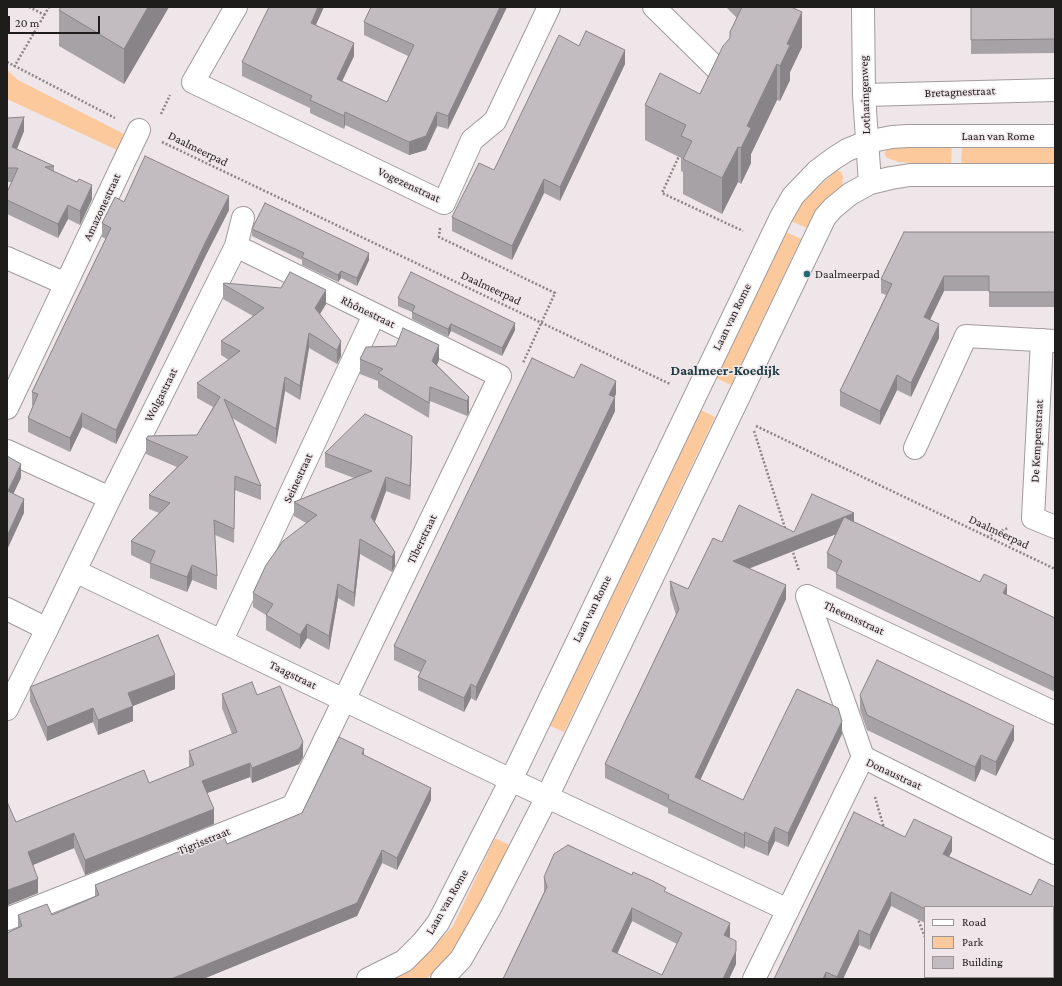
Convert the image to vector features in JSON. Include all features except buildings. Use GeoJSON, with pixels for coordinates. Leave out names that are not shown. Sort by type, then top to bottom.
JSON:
{"type":"FeatureCollection","features":[{"type":"Feature","properties":{"kind":"street"},"geometry":{"type":"LineString","coordinates":[[193,82],[236,7]]}},
{"type":"Feature","properties":{"kind":"street","name":"Vogezenstraat"},"geometry":{"type":"LineString","coordinates":[[193,82],[444,203],[472,140],[495,121],[548,7]]}},
{"type":"Feature","properties":{"kind":"street"},"geometry":{"type":"LineString","coordinates":[[654,7],[718,70]]}},
{"type":"Feature","properties":{"kind":"street","name":"Lotharingenweg"},"geometry":{"type":"LineString","coordinates":[[863,7],[864,95],[870,183]]}},
{"type":"Feature","properties":{"kind":"street","name":"Bretagnestraat"},"geometry":{"type":"LineString","coordinates":[[864,95],[1055,90]]}},
{"type":"Feature","properties":{"kind":"street","name":"Amazonestraat"},"geometry":{"type":"LineString","coordinates":[[7,408],[66,284],[144,133]]}},
{"type":"Feature","properties":{"kind":"street","name":"Laan van Rome"},"geometry":{"type":"LineString","coordinates":[[368,979],[404,961],[431,933],[457,888],[511,780],[768,242],[786,206],[803,185],[833,158],[847,150],[867,142],[892,137],[1055,136]]}},
{"type":"Feature","properties":{"kind":"street"},"geometry":{"type":"LineString","coordinates":[[442,979],[461,959],[547,797],[732,414],[819,228],[826,217],[837,204],[850,194],[870,183],[891,178],[910,175],[1055,175]]}},
{"type":"Feature","properties":{"kind":"street","name":"Wolgastraat"},"geometry":{"type":"LineString","coordinates":[[7,709],[110,498],[236,246],[243,218]]}},
{"type":"Feature","properties":{"kind":"street","name":"Rhônestraat"},"geometry":{"type":"LineString","coordinates":[[236,246],[500,376]]}},
{"type":"Feature","properties":{"kind":"street"},"geometry":{"type":"LineString","coordinates":[[7,258],[66,284]]}},
{"type":"Feature","properties":{"kind":"street","name":"Seinestraat"},"geometry":{"type":"LineString","coordinates":[[222,640],[374,315]]}},
{"type":"Feature","properties":{"kind":"street","name":"De Kempenstraat"},"geometry":{"type":"LineString","coordinates":[[915,448],[966,336],[1048,340],[1033,518],[1055,527]]}},
{"type":"Feature","properties":{"kind":"street","name":"Tiberstraat"},"geometry":{"type":"LineString","coordinates":[[344,701],[500,376]]}},
{"type":"Feature","properties":{"kind":"street"},"geometry":{"type":"LineString","coordinates":[[7,451],[110,498]]}},
{"type":"Feature","properties":{"kind":"street","name":"Taagstraat"},"geometry":{"type":"LineString","coordinates":[[75,571],[222,640],[344,701],[511,780]]}},
{"type":"Feature","properties":{"kind":"street","name":"Theemsstraat"},"geometry":{"type":"LineString","coordinates":[[807,596],[1055,712]]}},
{"type":"Feature","properties":{"kind":"street","name":"Theemsstraat"},"geometry":{"type":"LineString","coordinates":[[807,596],[863,757]]}},
{"type":"Feature","properties":{"kind":"street"},"geometry":{"type":"LineString","coordinates":[[7,610],[47,629]]}},
{"type":"Feature","properties":{"kind":"street","name":"Tigrisstraat"},"geometry":{"type":"LineString","coordinates":[[7,919],[292,806],[344,701]]}},
{"type":"Feature","properties":{"kind":"street","name":"Donaustraat"},"geometry":{"type":"LineString","coordinates":[[754,979],[863,757],[1055,853]]}},
{"type":"Feature","properties":{"kind":"street"},"geometry":{"type":"LineString","coordinates":[[511,780],[788,910]]}},
{"type":"Feature","properties":{"kind":"path"},"geometry":{"type":"LineString","coordinates":[[30,7],[44,15]]}},
{"type":"Feature","properties":{"kind":"path"},"geometry":{"type":"LineString","coordinates":[[14,67],[49,7]]}},
{"type":"Feature","properties":{"kind":"path","name":"Daalmeerpad"},"geometry":{"type":"LineString","coordinates":[[7,62],[14,67],[144,133],[694,396]]}},
{"type":"Feature","properties":{"kind":"path"},"geometry":{"type":"LineString","coordinates":[[144,133],[170,96],[193,82]]}},
{"type":"Feature","properties":{"kind":"path"},"geometry":{"type":"LineString","coordinates":[[682,150],[662,193],[768,242]]}},
{"type":"Feature","properties":{"kind":"path"},"geometry":{"type":"LineString","coordinates":[[444,203],[439,237],[555,293],[519,370],[500,376]]}},
{"type":"Feature","properties":{"kind":"path","name":"Daalmeerpad"},"geometry":{"type":"LineString","coordinates":[[788,536],[752,424],[1055,569]]}},
{"type":"Feature","properties":{"kind":"path"},"geometry":{"type":"LineString","coordinates":[[790,544],[807,596]]}},
{"type":"Feature","properties":{"kind":"path"},"geometry":{"type":"LineString","coordinates":[[863,757],[886,834]]}},
{"type":"Feature","properties":{"kind":"path"},"geometry":{"type":"LineString","coordinates":[[916,915],[924,935]]}},
{"type":"Feature","properties":{"kind":"green space"},"geometry":{"type":"Polygon","coordinates":[[[7,70],[18,80],[124,134],[117,150],[7,99],[7,70]]]}},
{"type":"Feature","properties":{"kind":"green space"},"geometry":{"type":"Polygon","coordinates":[[[952,144],[951,166],[899,162],[887,158],[884,153],[887,150],[897,146],[952,144]]]}},
{"type":"Feature","properties":{"kind":"green space"},"geometry":{"type":"Polygon","coordinates":[[[1055,144],[1055,166],[961,167],[962,145],[1055,144]]]}},
{"type":"Feature","properties":{"kind":"green space"},"geometry":{"type":"Polygon","coordinates":[[[837,170],[841,172],[843,176],[842,187],[822,205],[807,228],[791,221],[805,199],[837,170]]]}},
{"type":"Feature","properties":{"kind":"green space"},"geometry":{"type":"Polygon","coordinates":[[[786,232],[801,239],[731,385],[716,378],[786,232]]]}},
{"type":"Feature","properties":{"kind":"green space"},"geometry":{"type":"Polygon","coordinates":[[[699,409],[715,417],[564,732],[548,725],[699,409]]]}},
{"type":"Feature","properties":{"kind":"green space"},"geometry":{"type":"Polygon","coordinates":[[[495,838],[513,847],[467,939],[426,979],[392,979],[413,966],[430,951],[453,926],[495,838]]]}},
{"type":"Feature","properties":{"kind":"place","name":"Daalmeerpad"},"geometry":{"type":"Point","coordinates":[807,274]}},
{"type":"Feature","properties":{"kind":"district","name":"Daalmeer-Koedijk"},"geometry":{"type":"Point","coordinates":[725,371]}}]}
